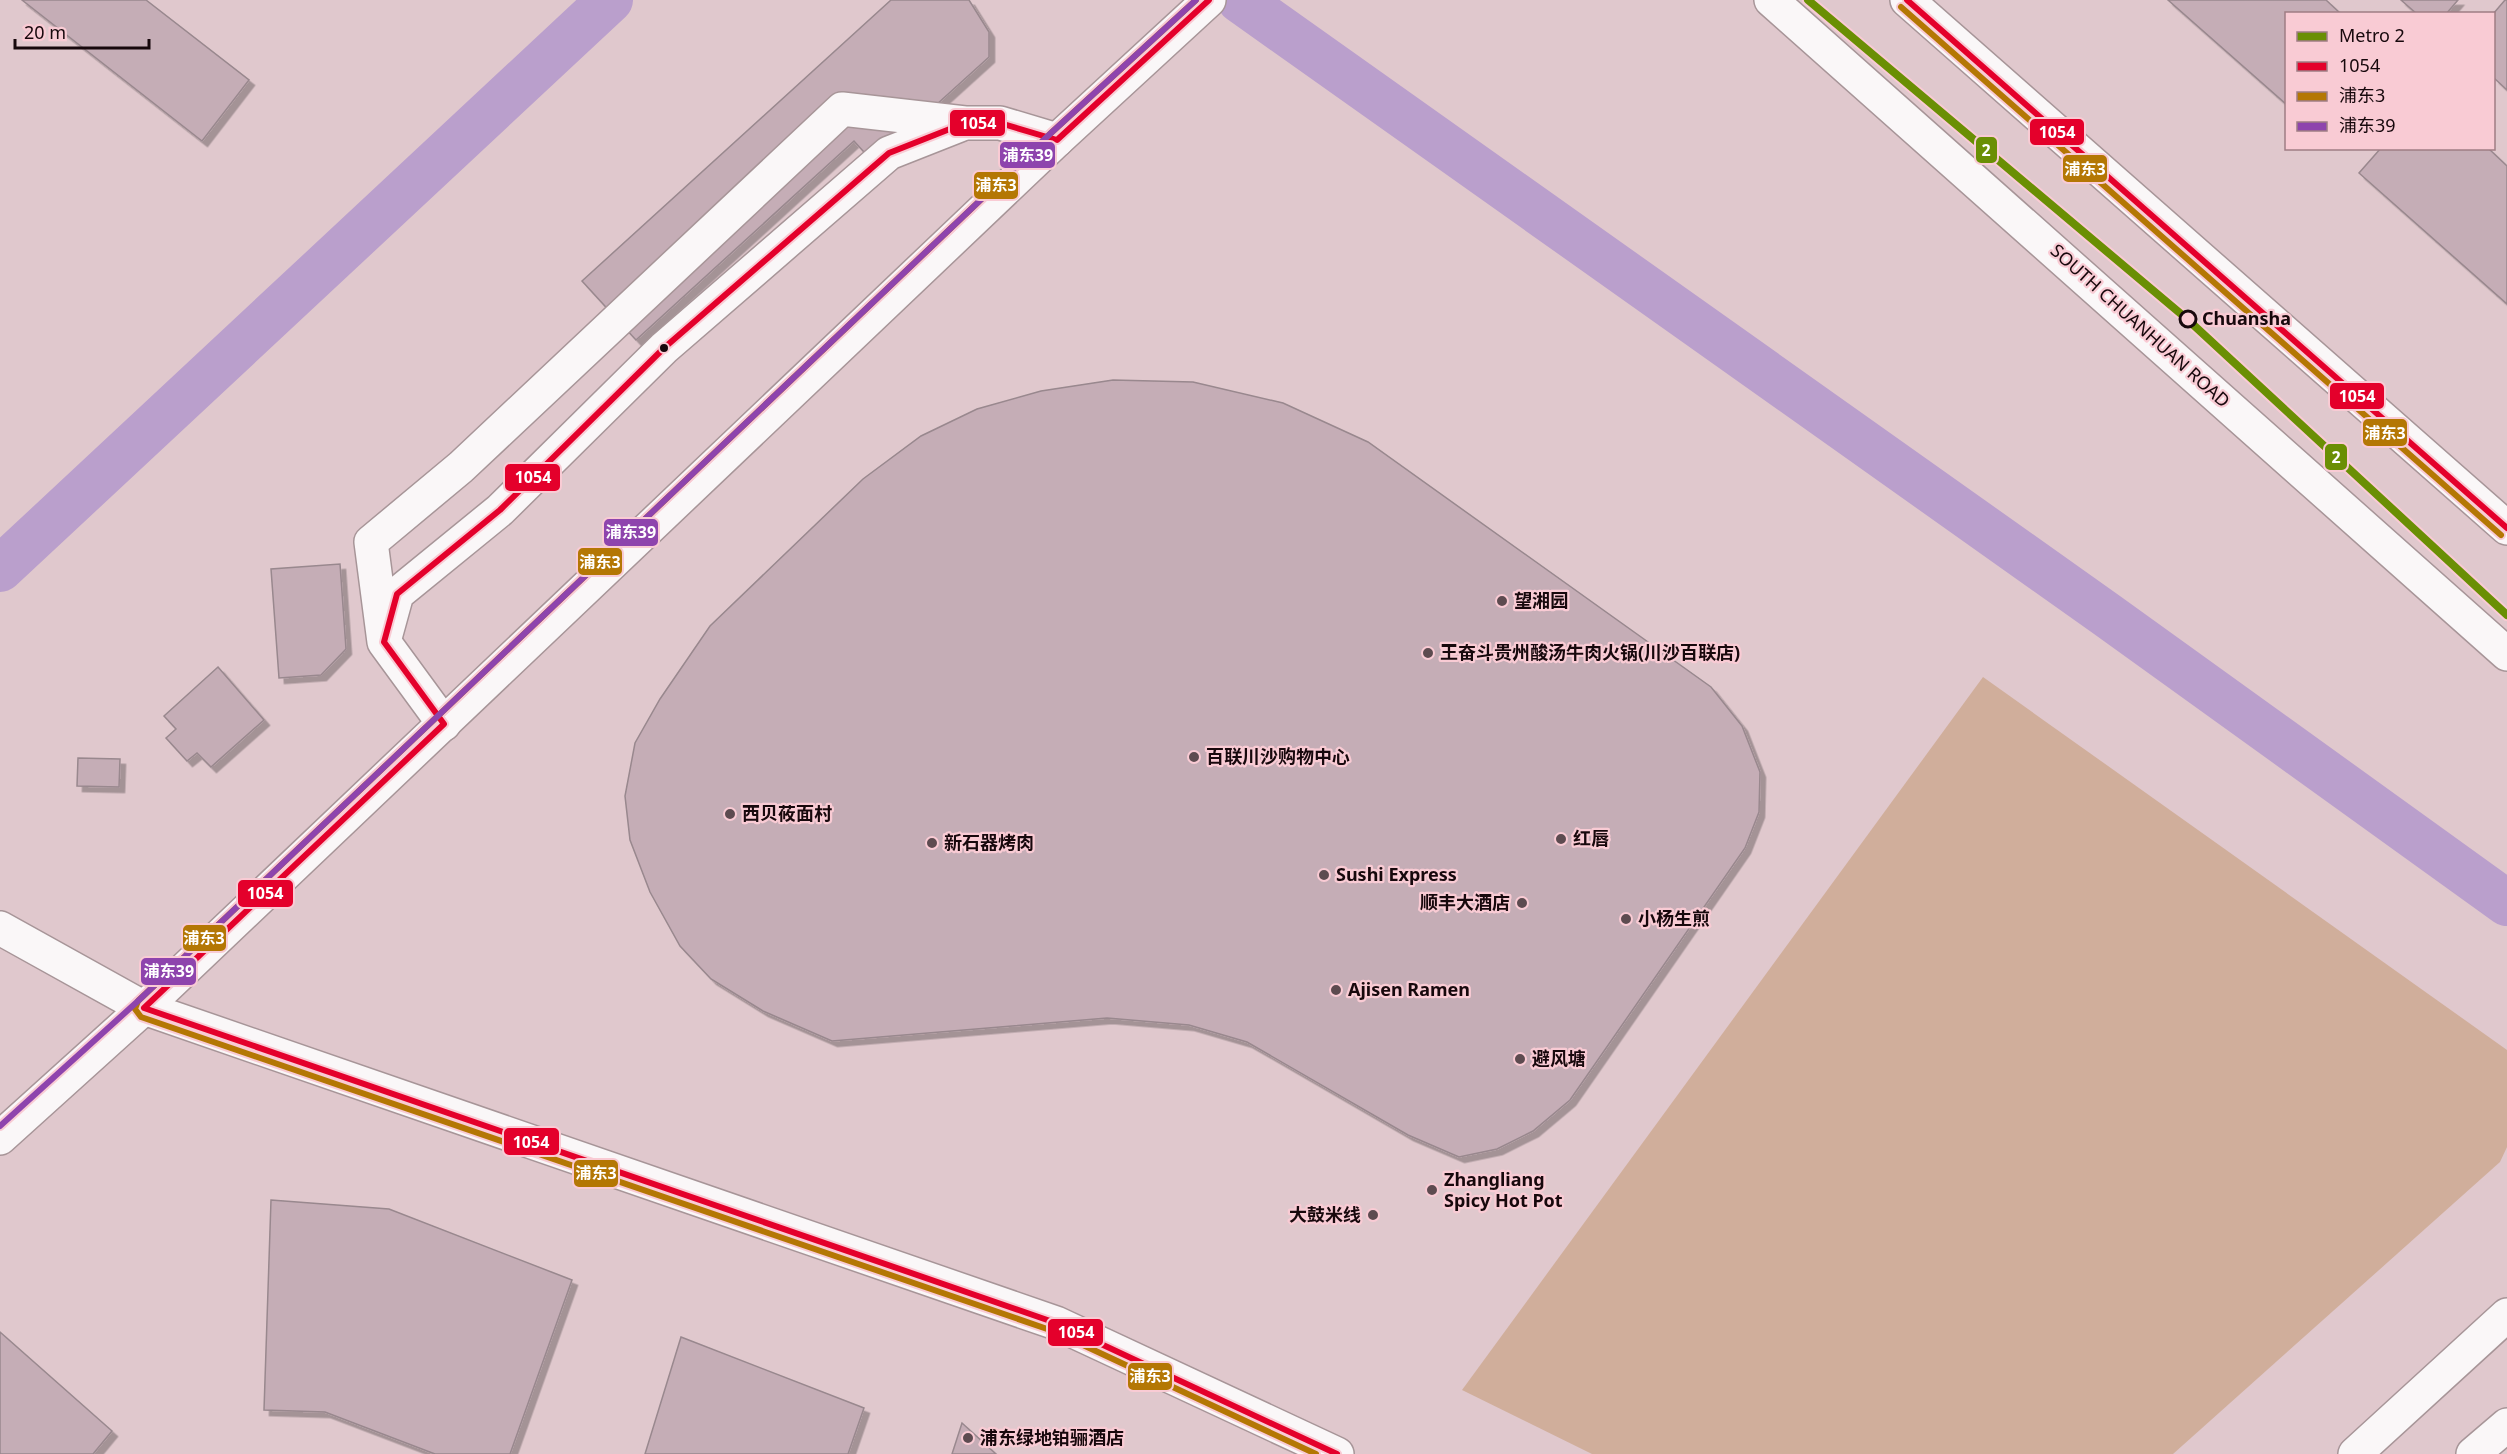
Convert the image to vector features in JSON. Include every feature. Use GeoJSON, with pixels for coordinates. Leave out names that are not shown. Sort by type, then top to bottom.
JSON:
{"type":"FeatureCollection","features":[{"type":"Feature","properties":{"kind":"street"},"geometry":{"type":"LineString","coordinates":[[0,1138],[144,1008],[1057,140],[1209,0]]}},
{"type":"Feature","properties":{"kind":"street","name":"SOUTH CHUANHUAN ROAD"},"geometry":{"type":"LineString","coordinates":[[1771,0],[2507,654]]}},
{"type":"Feature","properties":{"kind":"street"},"geometry":{"type":"LineString","coordinates":[[1907,0],[2507,528]]}},
{"type":"Feature","properties":{"kind":"street"},"geometry":{"type":"LineString","coordinates":[[444,724],[384,642],[371,542],[461,467],[843,109],[965,123],[1000,123],[1057,140]]}},
{"type":"Feature","properties":{"kind":"street"},"geometry":{"type":"LineString","coordinates":[[384,642],[397,594],[500,510],[663,348],[858,183],[889,153],[965,123]]}},
{"type":"Feature","properties":{"kind":"street"},"geometry":{"type":"LineString","coordinates":[[0,928],[144,1008],[1056,1323],[1337,1454]]}},
{"type":"Feature","properties":{"kind":"street"},"geometry":{"type":"LineString","coordinates":[[2355,1454],[2507,1315]]}},
{"type":"Feature","properties":{"kind":"street"},"geometry":{"type":"LineString","coordinates":[[2474,1454],[2507,1425]]}},
{"type":"Feature","properties":{"kind":"shaded area"},"geometry":{"type":"Polygon","coordinates":[[[1983,677],[2507,1050],[2507,1147],[2500,1162],[2173,1454],[1592,1454],[1462,1390],[1983,677]]]}},
{"type":"Feature","properties":{"kind":"building"},"geometry":{"type":"Polygon","coordinates":[[[22,0],[146,0],[249,80],[202,141],[22,0]]]}},
{"type":"Feature","properties":{"kind":"building"},"geometry":{"type":"Polygon","coordinates":[[[891,0],[969,0],[989,32],[989,57],[873,162],[854,141],[636,340],[582,281],[891,0]]]}},
{"type":"Feature","properties":{"kind":"building"},"geometry":{"type":"Polygon","coordinates":[[[2168,0],[2326,0],[2339,12],[2285,12],[2285,103],[2168,0]]]}},
{"type":"Feature","properties":{"kind":"building"},"geometry":{"type":"Polygon","coordinates":[[[2401,0],[2458,0],[2448,12],[2415,12],[2401,0]]]}},
{"type":"Feature","properties":{"kind":"building"},"geometry":{"type":"Polygon","coordinates":[[[2507,0],[2507,90],[2495,79],[2495,12],[2507,0]]]}},
{"type":"Feature","properties":{"kind":"building"},"geometry":{"type":"Polygon","coordinates":[[[2379,150],[2490,150],[2507,166],[2507,304],[2359,173],[2379,150]]]}},
{"type":"Feature","properties":{"kind":"building","name":"百联川沙购物中心"},"geometry":{"type":"Polygon","coordinates":[[[1113,380],[1193,382],[1283,403],[1368,442],[1711,687],[1742,726],[1760,772],[1759,812],[1745,848],[1570,1100],[1533,1131],[1497,1149],[1459,1157],[1408,1135],[1247,1042],[1189,1025],[1107,1018],[832,1041],[763,1011],[711,979],[680,946],[650,892],[630,840],[625,796],[635,743],[660,699],[710,626],[863,479],[921,436],[977,409],[1041,391],[1113,380]]]}},
{"type":"Feature","properties":{"kind":"building"},"geometry":{"type":"Polygon","coordinates":[[[340,564],[346,649],[321,675],[279,678],[271,569],[340,564]]]}},
{"type":"Feature","properties":{"kind":"building"},"geometry":{"type":"Polygon","coordinates":[[[218,667],[264,720],[211,767],[197,753],[187,761],[166,738],[176,729],[164,716],[218,667]]]}},
{"type":"Feature","properties":{"kind":"building"},"geometry":{"type":"Polygon","coordinates":[[[78,758],[120,759],[119,787],[77,786],[78,758]]]}},
{"type":"Feature","properties":{"kind":"building"},"geometry":{"type":"Polygon","coordinates":[[[271,1200],[389,1209],[572,1280],[510,1454],[435,1454],[325,1412],[264,1410],[271,1200]]]}},
{"type":"Feature","properties":{"kind":"building"},"geometry":{"type":"Polygon","coordinates":[[[0,1332],[112,1431],[93,1454],[0,1454],[0,1332]]]}},
{"type":"Feature","properties":{"kind":"building"},"geometry":{"type":"Polygon","coordinates":[[[681,1337],[864,1408],[848,1454],[645,1454],[681,1337]]]}},
{"type":"Feature","properties":{"kind":"building","name":"浦东绿地铂骊酒店"},"geometry":{"type":"Polygon","coordinates":[[[962,1423],[996,1454],[952,1454],[962,1423]]]}},
{"type":"Feature","properties":{"kind":"waterway"},"geometry":{"type":"LineString","coordinates":[[0,569],[610,0]]}},
{"type":"Feature","properties":{"kind":"waterway"},"geometry":{"type":"LineString","coordinates":[[1240,0],[2107,615],[2507,903]]}},
{"type":"Feature","properties":{"kind":"metro line","name":"2"},"geometry":{"type":"LineString","coordinates":[[1808,0],[2187,319],[2507,615]]}},
{"type":"Feature","properties":{"kind":"transit line","name":"浦东3"},"geometry":{"type":"LineString","coordinates":[[1196,0],[1051,133],[138,1001],[135,1009],[141,1017],[1053,1331],[1316,1454]]}},
{"type":"Feature","properties":{"kind":"transit line","name":"浦东39"},"geometry":{"type":"LineString","coordinates":[[0,1126],[138,1001],[1051,133],[1196,0]]}},
{"type":"Feature","properties":{"kind":"transit line","name":"1054"},"geometry":{"type":"LineString","coordinates":[[1209,0],[1057,140],[1000,123],[965,123],[889,153],[664,348],[500,510],[397,594],[384,642],[444,724],[144,1008],[1056,1323],[1337,1454]]}},
{"type":"Feature","properties":{"kind":"transit line","name":"1054"},"geometry":{"type":"LineString","coordinates":[[1907,0],[2507,528]]}},
{"type":"Feature","properties":{"kind":"transit line","name":"浦东3"},"geometry":{"type":"LineString","coordinates":[[1901,7],[2501,535]]}},
{"type":"Feature","properties":{"kind":"place","name":"Chuansha"},"geometry":{"type":"Point","coordinates":[2188,319]}},
{"type":"Feature","properties":{"kind":"place","name":"望湘园"},"geometry":{"type":"Point","coordinates":[1502,601]}},
{"type":"Feature","properties":{"kind":"place","name":"王奋斗贵州酸汤牛肉火锅(川沙百联店)"},"geometry":{"type":"Point","coordinates":[1428,653]}},
{"type":"Feature","properties":{"kind":"place","name":"百联川沙购物中心"},"geometry":{"type":"Point","coordinates":[1194,757]}},
{"type":"Feature","properties":{"kind":"place","name":"西贝莜面村"},"geometry":{"type":"Point","coordinates":[730,814]}},
{"type":"Feature","properties":{"kind":"place","name":"红唇"},"geometry":{"type":"Point","coordinates":[1561,839]}},
{"type":"Feature","properties":{"kind":"place","name":"新石器烤肉"},"geometry":{"type":"Point","coordinates":[932,843]}},
{"type":"Feature","properties":{"kind":"place","name":"Sushi Express"},"geometry":{"type":"Point","coordinates":[1324,875]}},
{"type":"Feature","properties":{"kind":"place","name":"顺丰大酒店"},"geometry":{"type":"Point","coordinates":[1522,903]}},
{"type":"Feature","properties":{"kind":"place","name":"小杨生煎"},"geometry":{"type":"Point","coordinates":[1626,919]}},
{"type":"Feature","properties":{"kind":"place","name":"Ajisen Ramen"},"geometry":{"type":"Point","coordinates":[1336,990]}},
{"type":"Feature","properties":{"kind":"place","name":"避风塘"},"geometry":{"type":"Point","coordinates":[1520,1059]}},
{"type":"Feature","properties":{"kind":"place","name":"Zhangliang Spicy Hot Pot"},"geometry":{"type":"Point","coordinates":[1432,1190]}},
{"type":"Feature","properties":{"kind":"place","name":"大鼓米线"},"geometry":{"type":"Point","coordinates":[1373,1215]}},
{"type":"Feature","properties":{"kind":"place","name":"浦东绿地铂骊酒店"},"geometry":{"type":"Point","coordinates":[968,1438]}}]}
